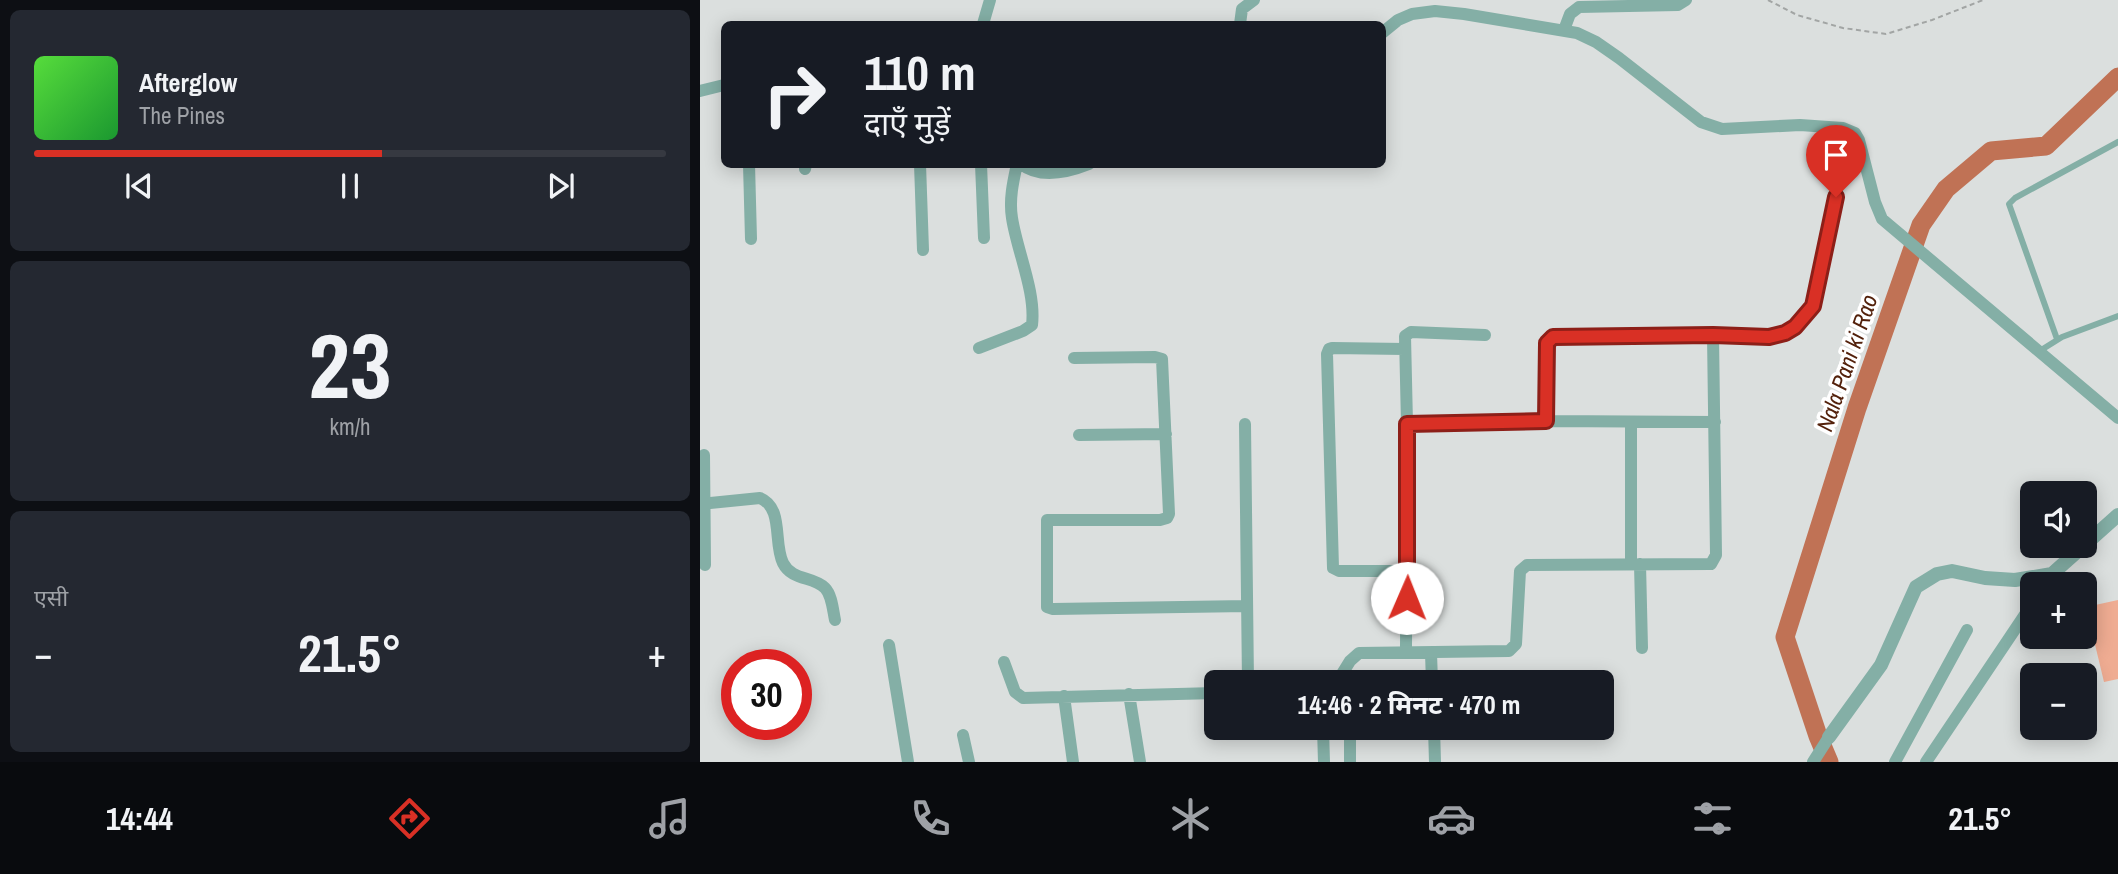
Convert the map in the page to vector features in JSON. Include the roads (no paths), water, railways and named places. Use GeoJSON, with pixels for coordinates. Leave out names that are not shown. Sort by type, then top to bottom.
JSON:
{"type":"FeatureCollection","features":[{"type":"Feature","properties":{"kind":"street"},"geometry":{"type":"LineString","coordinates":[[984,21],[989,0]]}},
{"type":"Feature","properties":{"kind":"street"},"geometry":{"type":"LineString","coordinates":[[1241,21],[1242,9],[1254,0]]}},
{"type":"Feature","properties":{"kind":"street"},"geometry":{"type":"LineString","coordinates":[[1564,30],[1573,11],[1587,4],[1678,5],[1686,0]]}},
{"type":"Feature","properties":{"kind":"street"},"geometry":{"type":"LineString","coordinates":[[1386,30],[1398,20],[1412,14],[1435,11],[1564,30],[1596,42],[1701,122],[1713,127],[1736,129],[1800,125],[1850,130],[1859,140],[1878,212],[1892,229],[2118,418]]}},
{"type":"Feature","properties":{"kind":"street"},"geometry":{"type":"LineString","coordinates":[[700,91],[721,86]]}},
{"type":"Feature","properties":{"kind":"street"},"geometry":{"type":"LineString","coordinates":[[749,168],[751,239]]}},
{"type":"Feature","properties":{"kind":"street"},"geometry":{"type":"LineString","coordinates":[[920,168],[923,250]]}},
{"type":"Feature","properties":{"kind":"street"},"geometry":{"type":"LineString","coordinates":[[981,168],[984,238]]}},
{"type":"Feature","properties":{"kind":"street"},"geometry":{"type":"LineString","coordinates":[[979,348],[1032,325],[1033,317],[1012,220],[1011,199],[1018,168]]}},
{"type":"Feature","properties":{"kind":"street"},"geometry":{"type":"LineString","coordinates":[[1027,168],[1049,173],[1071,168]]}},
{"type":"Feature","properties":{"kind":"street"},"geometry":{"type":"LineString","coordinates":[[1546,421],[1547,343],[1553,337],[1778,336],[1795,327],[1804,319],[1814,300],[1841,171]]}},
{"type":"Feature","properties":{"kind":"street"},"geometry":{"type":"LineString","coordinates":[[1406,652],[1405,336],[1410,332],[1485,335]]}},
{"type":"Feature","properties":{"kind":"street"},"geometry":{"type":"LineString","coordinates":[[1344,670],[1359,653],[1505,653],[1514,648],[1520,571],[1527,565],[1707,565],[1715,560],[1713,335]]}},
{"type":"Feature","properties":{"kind":"street"},"geometry":{"type":"LineString","coordinates":[[1405,349],[1329,348],[1327,354],[1333,568],[1339,571],[1407,571]]}},
{"type":"Feature","properties":{"kind":"street"},"geometry":{"type":"LineString","coordinates":[[1074,358],[1159,357],[1164,363],[1167,518],[1047,520],[1047,607],[1247,606]]}},
{"type":"Feature","properties":{"kind":"street"},"geometry":{"type":"LineString","coordinates":[[1632,422],[1636,564],[1642,648]]}},
{"type":"Feature","properties":{"kind":"street"},"geometry":{"type":"LineString","coordinates":[[1407,424],[1715,422]]}},
{"type":"Feature","properties":{"kind":"street"},"geometry":{"type":"LineString","coordinates":[[1245,424],[1248,670]]}},
{"type":"Feature","properties":{"kind":"street"},"geometry":{"type":"LineString","coordinates":[[1079,435],[1166,434]]}},
{"type":"Feature","properties":{"kind":"street"},"geometry":{"type":"LineString","coordinates":[[704,455],[702,504],[705,565]]}},
{"type":"Feature","properties":{"kind":"street"},"geometry":{"type":"LineString","coordinates":[[702,504],[760,498],[767,502],[774,511],[782,561],[792,574],[824,586],[830,596],[835,620]]}},
{"type":"Feature","properties":{"kind":"street"},"geometry":{"type":"LineString","coordinates":[[2056,572],[2118,515]]}},
{"type":"Feature","properties":{"kind":"street"},"geometry":{"type":"LineString","coordinates":[[1813,761],[1871,682],[1891,645],[1916,587],[1926,579],[1952,571],[1985,578],[2020,580]]}},
{"type":"Feature","properties":{"kind":"street"},"geometry":{"type":"LineString","coordinates":[[1926,762],[2020,622]]}},
{"type":"Feature","properties":{"kind":"street"},"geometry":{"type":"LineString","coordinates":[[1895,762],[1967,630]]}},
{"type":"Feature","properties":{"kind":"street"},"geometry":{"type":"LineString","coordinates":[[889,645],[908,762]]}},
{"type":"Feature","properties":{"kind":"street"},"geometry":{"type":"LineString","coordinates":[[1432,653],[1432,670]]}},
{"type":"Feature","properties":{"kind":"street"},"geometry":{"type":"LineString","coordinates":[[1004,662],[1015,692],[1019,696],[1031,698],[1204,693]]}},
{"type":"Feature","properties":{"kind":"street"},"geometry":{"type":"LineString","coordinates":[[1129,694],[1140,762]]}},
{"type":"Feature","properties":{"kind":"street"},"geometry":{"type":"LineString","coordinates":[[1064,696],[1073,762]]}},
{"type":"Feature","properties":{"kind":"street"},"geometry":{"type":"LineString","coordinates":[[963,735],[969,762]]}},
{"type":"Feature","properties":{"kind":"street"},"geometry":{"type":"LineString","coordinates":[[1323,740],[1324,762]]}},
{"type":"Feature","properties":{"kind":"street"},"geometry":{"type":"LineString","coordinates":[[1350,740],[1350,762]]}},
{"type":"Feature","properties":{"kind":"street"},"geometry":{"type":"LineString","coordinates":[[1434,740],[1435,762]]}},
{"type":"Feature","properties":{"kind":"lane"},"geometry":{"type":"LineString","coordinates":[[2057,339],[2009,204],[2015,198],[2118,142]]}},
{"type":"Feature","properties":{"kind":"lane"},"geometry":{"type":"LineString","coordinates":[[2038,352],[2057,339],[2118,316]]}},
{"type":"Feature","properties":{"kind":"waterway","name":"Nala Pani ki Rao"},"geometry":{"type":"LineString","coordinates":[[1829,762],[1785,637],[1857,408],[1921,225],[1946,189],[1991,151],[2046,146],[2118,77]]}}]}
